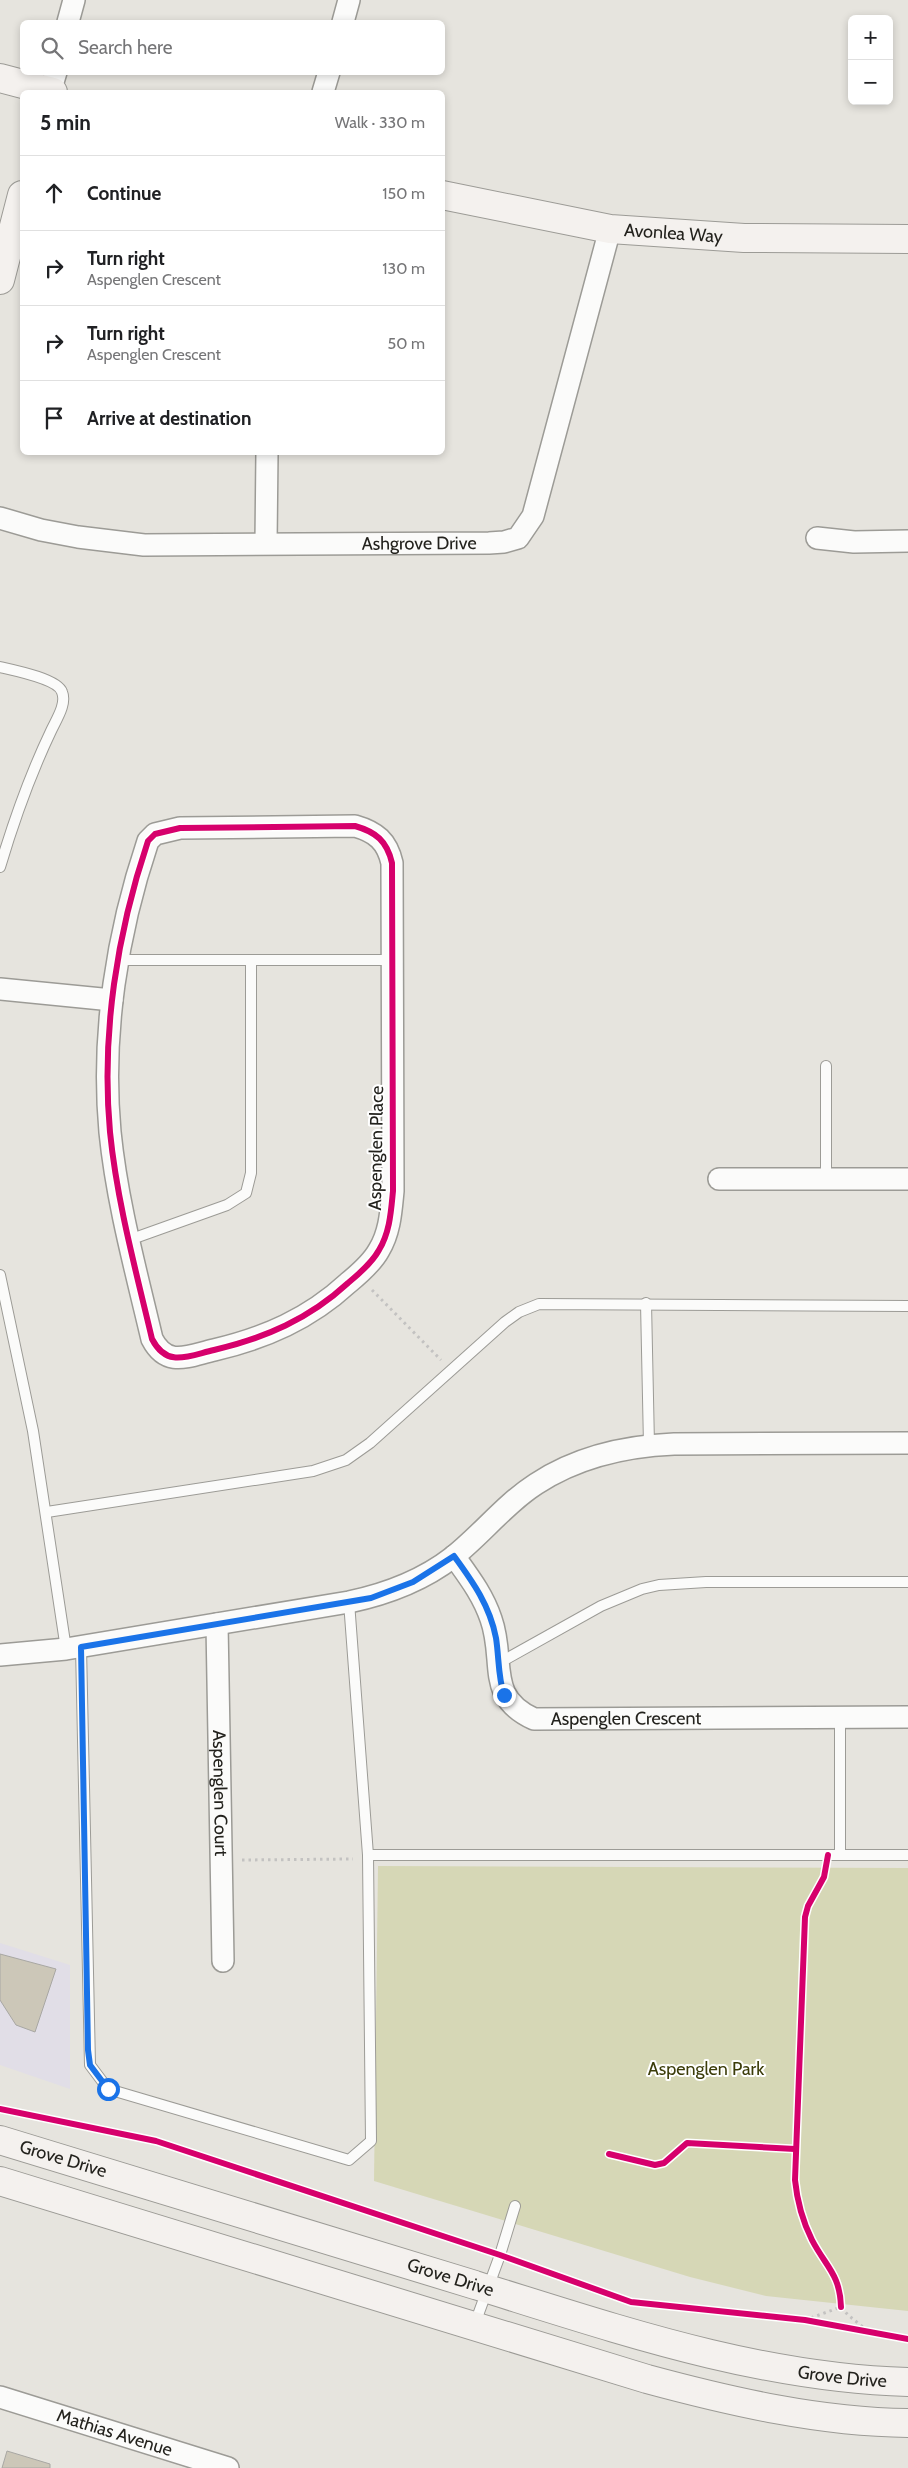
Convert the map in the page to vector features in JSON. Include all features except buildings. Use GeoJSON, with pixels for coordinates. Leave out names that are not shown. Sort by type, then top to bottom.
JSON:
{"type":"FeatureCollection","features":[{"type":"Feature","properties":{"kind":"main road"},"geometry":{"type":"LineString","coordinates":[[0,78],[52,87]]}},
{"type":"Feature","properties":{"kind":"main road","name":"Avonlea Way"},"geometry":{"type":"LineString","coordinates":[[445,196],[610,229],[744,238],[908,239]]}},
{"type":"Feature","properties":{"kind":"main road"},"geometry":{"type":"LineString","coordinates":[[2,266],[20,202]]}},
{"type":"Feature","properties":{"kind":"main road","name":"Grove Drive"},"geometry":{"type":"LineString","coordinates":[[0,2140],[657,2341],[721,2358],[785,2371],[849,2379],[908,2382]]}},
{"type":"Feature","properties":{"kind":"main road"},"geometry":{"type":"LineString","coordinates":[[0,2181],[473,2327],[712,2397],[778,2410],[908,2423]]}},
{"type":"Feature","properties":{"kind":"street"},"geometry":{"type":"LineString","coordinates":[[69,20],[74,0]]}},
{"type":"Feature","properties":{"kind":"street"},"geometry":{"type":"LineString","coordinates":[[343,20],[349,0]]}},
{"type":"Feature","properties":{"kind":"street"},"geometry":{"type":"LineString","coordinates":[[324,90],[328,75]]}},
{"type":"Feature","properties":{"kind":"street","name":"Ashgrove Drive"},"geometry":{"type":"LineString","coordinates":[[0,518],[41,530],[128,543],[504,542],[518,538],[533,516],[610,229]]}},
{"type":"Feature","properties":{"kind":"street"},"geometry":{"type":"LineString","coordinates":[[266,543],[267,455]]}},
{"type":"Feature","properties":{"kind":"street"},"geometry":{"type":"LineString","coordinates":[[817,538],[854,542],[908,542]]}},
{"type":"Feature","properties":{"kind":"street","name":"Aspenglen Place"},"geometry":{"type":"LineString","coordinates":[[355,826],[377,834],[385,843],[390,853],[392,960],[393,1192],[387,1233],[379,1250],[370,1263],[324,1304],[284,1328],[237,1345],[174,1358],[165,1356],[157,1350],[152,1339],[129,1240],[110,1132],[108,1076],[112,1000],[141,862],[148,841],[155,834],[180,828],[355,826]]}},
{"type":"Feature","properties":{"kind":"street"},"geometry":{"type":"LineString","coordinates":[[0,989],[112,1000]]}},
{"type":"Feature","properties":{"kind":"street"},"geometry":{"type":"LineString","coordinates":[[720,1178],[908,1178]]}},
{"type":"Feature","properties":{"kind":"street"},"geometry":{"type":"LineString","coordinates":[[0,1655],[73,1648],[371,1598],[413,1582],[454,1556],[514,1501],[537,1484],[599,1455],[649,1445],[908,1443]]}},
{"type":"Feature","properties":{"kind":"street","name":"Aspenglen Crescent"},"geometry":{"type":"LineString","coordinates":[[454,1556],[478,1588],[485,1604],[496,1638],[500,1683],[504,1695],[512,1706],[534,1719],[908,1717]]}},
{"type":"Feature","properties":{"kind":"street","name":"Aspenglen Court"},"geometry":{"type":"LineString","coordinates":[[217,1624],[223,1960]]}},
{"type":"Feature","properties":{"kind":"street","name":"Mathias Avenue"},"geometry":{"type":"LineString","coordinates":[[0,2398],[228,2468]]}},
{"type":"Feature","properties":{"kind":"lane"},"geometry":{"type":"LineString","coordinates":[[0,667],[58,686],[63,692],[63,701],[21,801],[0,867]]}},
{"type":"Feature","properties":{"kind":"lane"},"geometry":{"type":"LineString","coordinates":[[119,960],[392,960]]}},
{"type":"Feature","properties":{"kind":"lane"},"geometry":{"type":"LineString","coordinates":[[129,1240],[227,1205],[246,1193],[252,1173],[251,960]]}},
{"type":"Feature","properties":{"kind":"lane"},"geometry":{"type":"LineString","coordinates":[[826,1066],[826,1178]]}},
{"type":"Feature","properties":{"kind":"lane"},"geometry":{"type":"LineString","coordinates":[[0,1275],[33,1431],[73,1648],[90,2065],[108,2089],[348,2160],[371,2141],[368,1855],[349,1602]]}},
{"type":"Feature","properties":{"kind":"lane"},"geometry":{"type":"LineString","coordinates":[[47,1512],[331,1466],[346,1460],[370,1443],[505,1322],[528,1307],[539,1304],[646,1303],[908,1306]]}},
{"type":"Feature","properties":{"kind":"lane"},"geometry":{"type":"LineString","coordinates":[[646,1303],[649,1445]]}},
{"type":"Feature","properties":{"kind":"lane"},"geometry":{"type":"LineString","coordinates":[[499,1663],[601,1606],[642,1589],[660,1585],[706,1582],[908,1582]]}},
{"type":"Feature","properties":{"kind":"lane"},"geometry":{"type":"LineString","coordinates":[[840,1718],[840,1855]]}},
{"type":"Feature","properties":{"kind":"lane"},"geometry":{"type":"LineString","coordinates":[[368,1855],[908,1855]]}},
{"type":"Feature","properties":{"kind":"lane"},"geometry":{"type":"LineString","coordinates":[[473,2327],[488,2289],[514,2206]]}},
{"type":"Feature","properties":{"kind":"path"},"geometry":{"type":"LineString","coordinates":[[369,1288],[451,1370]]}},
{"type":"Feature","properties":{"kind":"path"},"geometry":{"type":"LineString","coordinates":[[221,1860],[358,1859],[368,1855]]}},
{"type":"Feature","properties":{"kind":"path"},"geometry":{"type":"LineString","coordinates":[[805,2320],[841,2304],[848,2315],[868,2331]]}},
{"type":"Feature","properties":{"kind":"path"},"geometry":{"type":"LineString","coordinates":[[795,2318],[823,2323]]}},
{"type":"Feature","properties":{"kind":"path"},"geometry":{"type":"LineString","coordinates":[[850,2328],[876,2332]]}},
{"type":"Feature","properties":{"kind":"shaded area"},"geometry":{"type":"Polygon","coordinates":[[[0,1943],[70,1965],[70,2089],[0,2065],[0,1943]]]}},
{"type":"Feature","properties":{"kind":"green space","name":"Aspenglen Park"},"geometry":{"type":"Polygon","coordinates":[[[378,1866],[908,1868],[908,2311],[766,2296],[690,2277],[374,2181],[378,1866]]]}},
{"type":"Feature","properties":{"kind":"cycle path"},"geometry":{"type":"LineString","coordinates":[[355,826],[369,831],[380,838],[390,855],[392,863],[393,1191],[386,1236],[376,1255],[365,1268],[333,1296],[302,1317],[286,1326],[251,1340],[187,1357],[171,1357],[164,1354],[152,1339],[117,1184],[110,1132],[108,1095],[108,1058],[114,984],[128,911],[148,841],[155,834],[180,828],[355,826]]}},
{"type":"Feature","properties":{"kind":"cycle path"},"geometry":{"type":"LineString","coordinates":[[828,1855],[824,1877],[808,1906],[805,1917],[795,2180],[806,2226],[817,2249],[835,2278],[841,2307]]}},
{"type":"Feature","properties":{"kind":"cycle path"},"geometry":{"type":"LineString","coordinates":[[0,2109],[156,2141],[500,2255],[631,2302],[805,2320],[908,2339]]}},
{"type":"Feature","properties":{"kind":"cycle path"},"geometry":{"type":"LineString","coordinates":[[609,2154],[655,2165],[664,2163],[687,2143],[795,2149]]}},
{"type":"Feature","properties":{"kind":"route"},"geometry":{"type":"LineString","coordinates":[[108,2089],[98,2079],[90,2065],[88,2050],[81,1647],[371,1598],[413,1582],[454,1556],[478,1588],[492,1621],[496,1638],[500,1683],[504,1695]]}}]}
